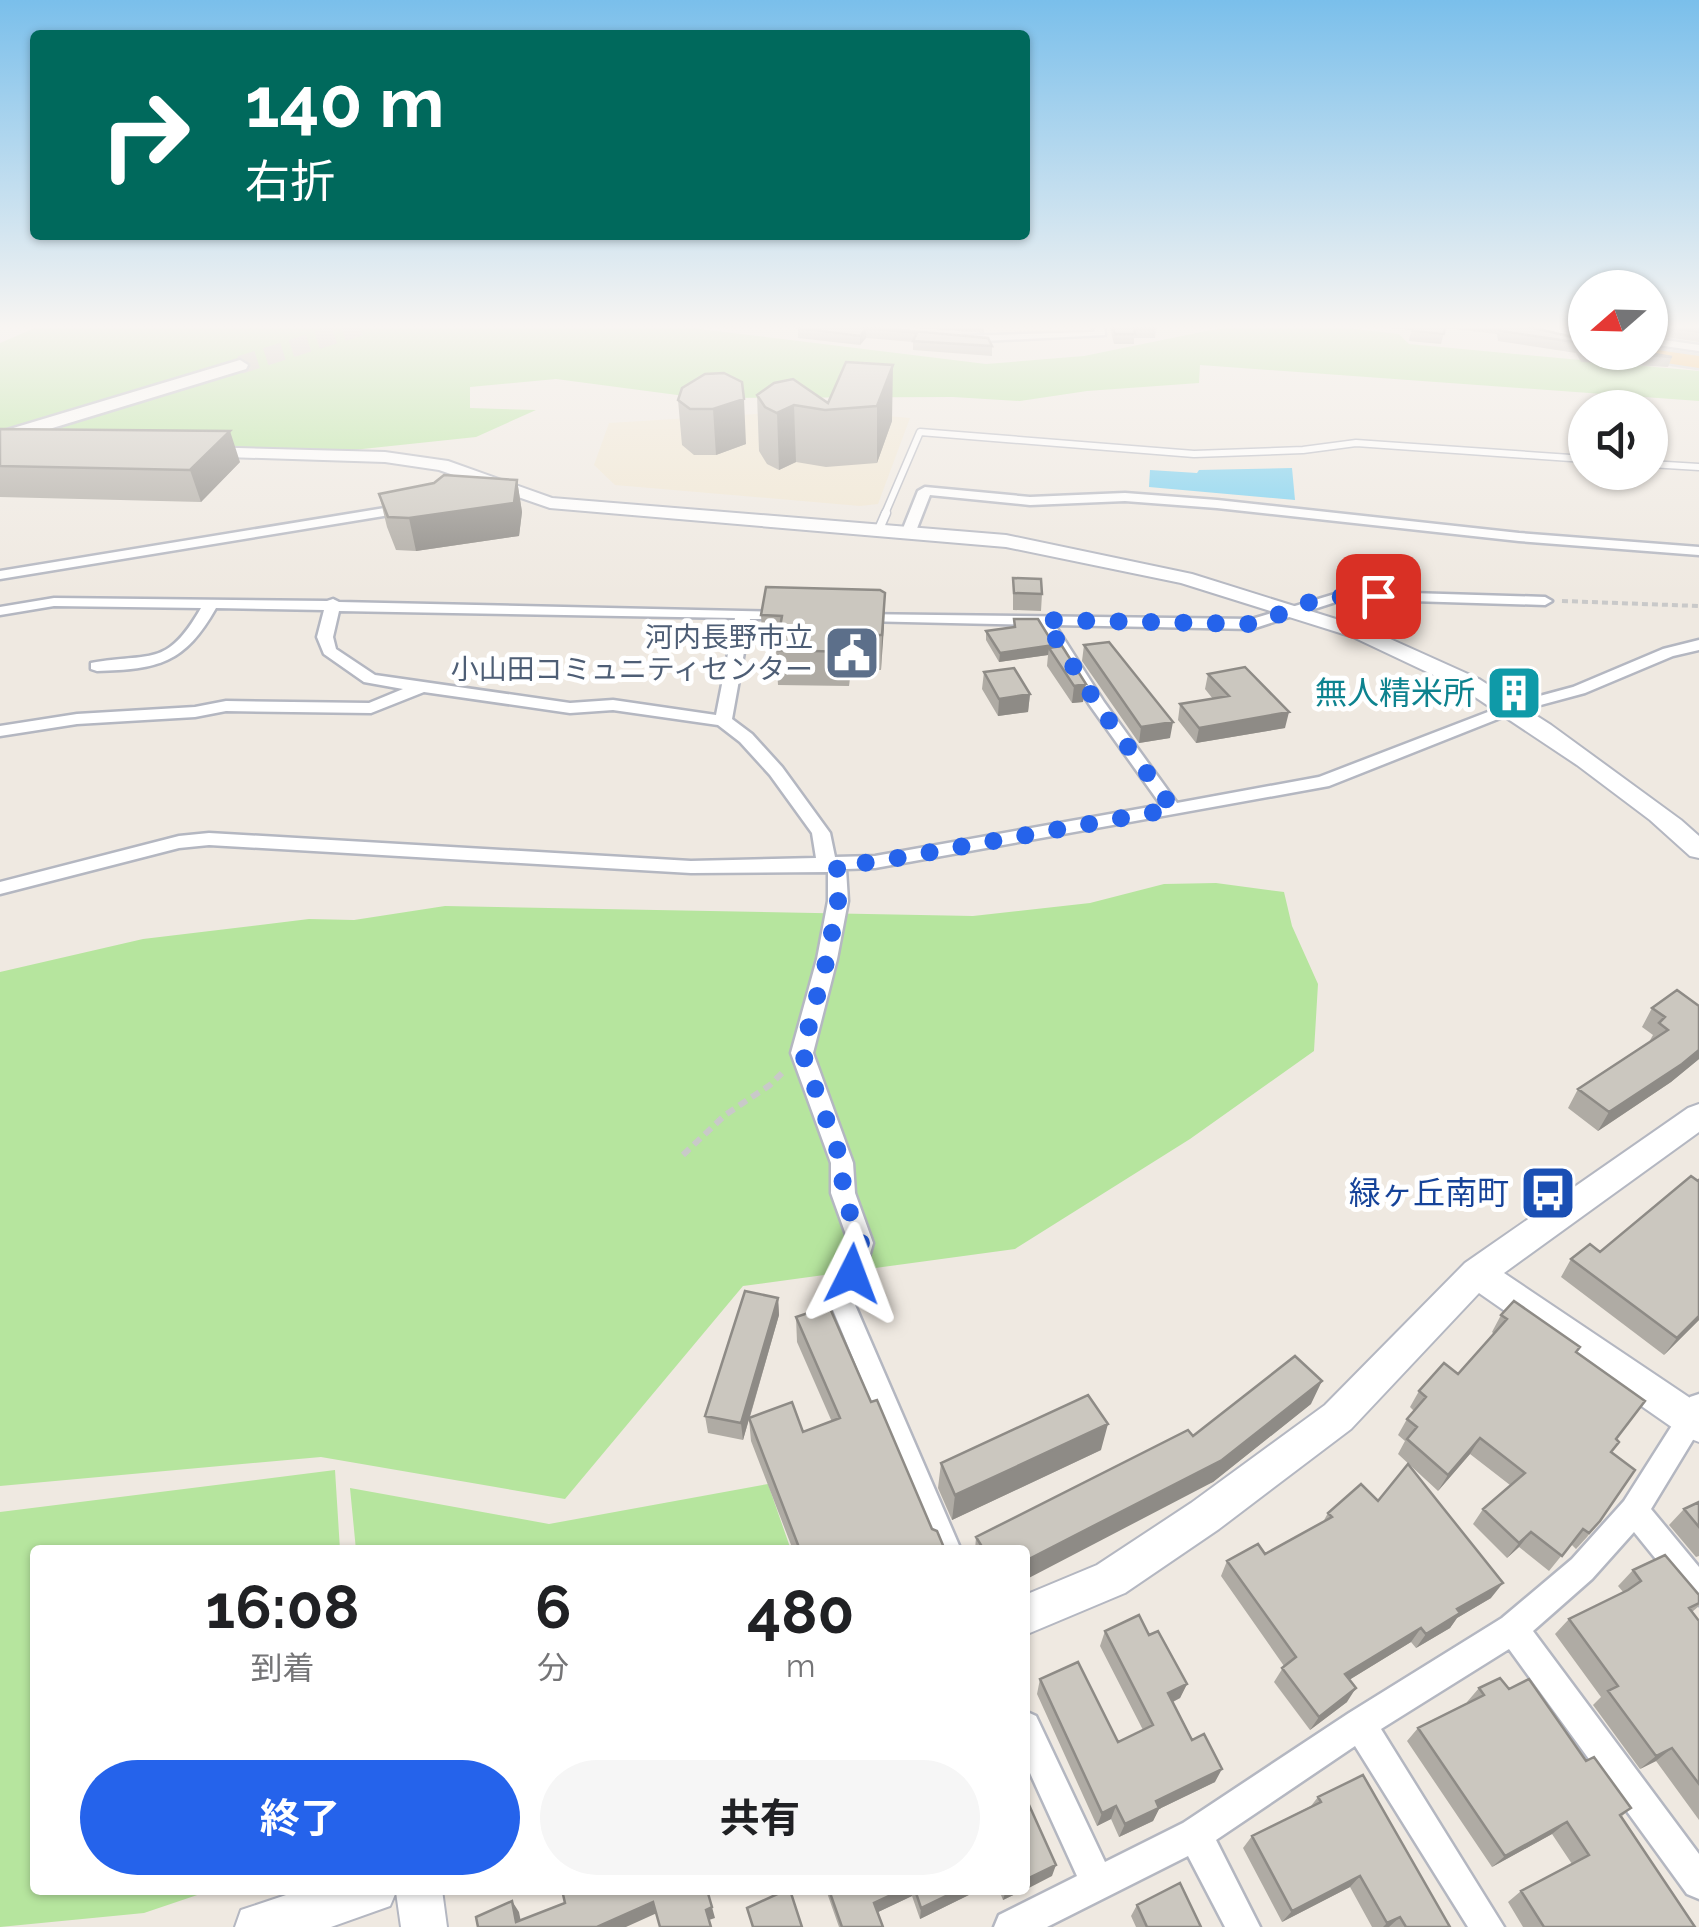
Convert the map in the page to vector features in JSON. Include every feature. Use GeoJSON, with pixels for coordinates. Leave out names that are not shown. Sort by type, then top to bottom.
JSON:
{"type":"FeatureCollection","features":[{"type":"Feature","properties":{"kind":"main road"},"geometry":{"type":"LineString","coordinates":[[0,436],[70,414]]}},
{"type":"Feature","properties":{"kind":"street"},"geometry":{"type":"LineString","coordinates":[[0,447],[33,448]]}},
{"type":"Feature","properties":{"kind":"street"},"geometry":{"type":"LineString","coordinates":[[188,452],[385,456],[442,465],[484,488],[550,503],[910,532],[1075,553],[1217,586],[1290,609],[1424,662],[1512,708],[1674,825],[1699,850]]}},
{"type":"Feature","properties":{"kind":"street"},"geometry":{"type":"LineString","coordinates":[[910,532],[925,491],[1030,501],[1125,497],[1198,502],[1519,537],[1699,551]]}},
{"type":"Feature","properties":{"kind":"street"},"geometry":{"type":"LineString","coordinates":[[0,575],[432,504]]}},
{"type":"Feature","properties":{"kind":"street"},"geometry":{"type":"LineString","coordinates":[[837,616],[1252,624],[1274,620],[1290,609],[1345,595],[1546,601]]}},
{"type":"Feature","properties":{"kind":"street"},"geometry":{"type":"LineString","coordinates":[[0,611],[54,602],[333,604],[799,616]]}},
{"type":"Feature","properties":{"kind":"street"},"geometry":{"type":"LineString","coordinates":[[97,666],[150,664],[180,651],[190,642],[212,603]]}},
{"type":"Feature","properties":{"kind":"street"},"geometry":{"type":"LineString","coordinates":[[333,604],[324,637],[329,652],[370,679],[570,708],[614,705],[723,721],[746,738],[776,770],[821,833],[838,901],[802,1052],[842,1163],[843,1194],[861,1243],[843,1305],[944,1545]]}},
{"type":"Feature","properties":{"kind":"street"},"geometry":{"type":"LineString","coordinates":[[723,721],[743,614]]}},
{"type":"Feature","properties":{"kind":"street"},"geometry":{"type":"LineString","coordinates":[[1044,620],[1097,704],[1173,809]]}},
{"type":"Feature","properties":{"kind":"street"},"geometry":{"type":"LineString","coordinates":[[0,888],[178,842],[209,839],[691,868],[875,862],[1323,782],[1512,708],[1579,690],[1668,652],[1699,645]]}},
{"type":"Feature","properties":{"kind":"street"},"geometry":{"type":"LineString","coordinates":[[0,731],[77,719],[195,712],[226,706],[371,708],[421,688]]}},
{"type":"Feature","properties":{"kind":"street"},"geometry":{"type":"LineString","coordinates":[[1030,1613],[1111,1579],[1206,1516],[1338,1417],[1477,1272],[1699,1116]]}},
{"type":"Feature","properties":{"kind":"street"},"geometry":{"type":"LineString","coordinates":[[1011,1927],[1195,1835],[1360,1724],[1513,1629],[1582,1569],[1634,1512],[1696,1417],[1477,1272]]}},
{"type":"Feature","properties":{"kind":"street"},"geometry":{"type":"LineString","coordinates":[[1634,1512],[1699,1590]]}},
{"type":"Feature","properties":{"kind":"street"},"geometry":{"type":"LineString","coordinates":[[1513,1629],[1699,1882]]}},
{"type":"Feature","properties":{"kind":"street"},"geometry":{"type":"LineString","coordinates":[[1360,1724],[1487,1927]]}},
{"type":"Feature","properties":{"kind":"street"},"geometry":{"type":"LineString","coordinates":[[1030,1738],[1098,1885]]}},
{"type":"Feature","properties":{"kind":"street"},"geometry":{"type":"LineString","coordinates":[[1195,1835],[1242,1927]]}},
{"type":"Feature","properties":{"kind":"street"},"geometry":{"type":"LineString","coordinates":[[258,1927],[358,1895]]}},
{"type":"Feature","properties":{"kind":"street"},"geometry":{"type":"LineString","coordinates":[[420,1895],[424,1927]]}},
{"type":"Feature","properties":{"kind":"lane"},"geometry":{"type":"LineString","coordinates":[[879,529],[920,432],[1184,452],[1327,449],[1356,444],[1568,458]]}},
{"type":"Feature","properties":{"kind":"lane"},"geometry":{"type":"LineString","coordinates":[[1668,465],[1699,467]]}},
{"type":"Feature","properties":{"kind":"path"},"geometry":{"type":"LineString","coordinates":[[1546,601],[1699,606]]}},
{"type":"Feature","properties":{"kind":"path"},"geometry":{"type":"LineString","coordinates":[[683,1155],[725,1115],[770,1085],[802,1052]]}},
{"type":"Feature","properties":{"kind":"shaded area"},"geometry":{"type":"Polygon","coordinates":[[[757,414],[910,418],[878,504],[860,506],[615,485],[594,465],[609,423],[757,414]]]}},
{"type":"Feature","properties":{"kind":"green space"},"geometry":{"type":"Polygon","coordinates":[[[0,414],[527,414],[476,437],[353,450],[0,444],[0,414]]]}},
{"type":"Feature","properties":{"kind":"green space"},"geometry":{"type":"Polygon","coordinates":[[[1216,883],[1284,892],[1292,926],[1318,984],[1314,1051],[1190,1139],[1015,1249],[743,1286],[565,1499],[321,1457],[0,1486],[0,972],[143,939],[309,919],[354,920],[445,906],[973,916],[1090,903],[1164,884],[1216,883]]]}},
{"type":"Feature","properties":{"kind":"green space"},"geometry":{"type":"Polygon","coordinates":[[[335,1470],[340,1545],[30,1545],[30,1895],[197,1895],[144,1913],[0,1927],[0,1512],[335,1470]]]}},
{"type":"Feature","properties":{"kind":"green space"},"geometry":{"type":"Polygon","coordinates":[[[768,1484],[789,1545],[356,1545],[350,1488],[549,1524],[768,1484]]]}},
{"type":"Feature","properties":{"kind":"water"},"geometry":{"type":"Polygon","coordinates":[[[1292,468],[1295,500],[1149,487],[1150,470],[1197,473],[1292,468]]]}},
{"type":"Feature","properties":{"kind":"building"},"geometry":{"type":"Polygon","coordinates":[[[0,429],[230,431],[190,470],[0,466],[0,429]]]}},
{"type":"Feature","properties":{"kind":"building"},"geometry":{"type":"Polygon","coordinates":[[[444,475],[517,480],[514,503],[409,518],[388,517],[379,494],[434,483],[444,475]]]}},
{"type":"Feature","properties":{"kind":"building"},"geometry":{"type":"Polygon","coordinates":[[[1013,578],[1041,579],[1042,594],[1014,593],[1013,578]]]}},
{"type":"Feature","properties":{"kind":"building"},"geometry":{"type":"Polygon","coordinates":[[[766,587],[880,590],[885,593],[882,635],[850,635],[849,652],[776,650],[782,616],[761,615],[766,587]]]}},
{"type":"Feature","properties":{"kind":"building"},"geometry":{"type":"Polygon","coordinates":[[[1014,619],[1038,619],[1054,645],[1000,653],[986,631],[1015,627],[1014,619]]]}},
{"type":"Feature","properties":{"kind":"building"},"geometry":{"type":"Polygon","coordinates":[[[1109,642],[1173,722],[1141,727],[1084,645],[1109,642]]]}},
{"type":"Feature","properties":{"kind":"building"},"geometry":{"type":"Polygon","coordinates":[[[1062,646],[1086,684],[1074,686],[1049,648],[1062,646]]]}},
{"type":"Feature","properties":{"kind":"building"},"geometry":{"type":"Polygon","coordinates":[[[1245,667],[1289,712],[1199,728],[1180,704],[1229,696],[1208,674],[1245,667]]]}},
{"type":"Feature","properties":{"kind":"building"},"geometry":{"type":"Polygon","coordinates":[[[1014,668],[1030,694],[999,699],[984,672],[1014,668]]]}},
{"type":"Feature","properties":{"kind":"building"},"geometry":{"type":"Polygon","coordinates":[[[1677,990],[1699,1006],[1699,1050],[1609,1112],[1578,1089],[1668,1030],[1659,1023],[1665,1017],[1652,1008],[1677,990]]]}},
{"type":"Feature","properties":{"kind":"building"},"geometry":{"type":"Polygon","coordinates":[[[1691,1176],[1699,1180],[1699,1316],[1677,1338],[1571,1259],[1590,1244],[1600,1252],[1691,1176]]]}},
{"type":"Feature","properties":{"kind":"building"},"geometry":{"type":"Polygon","coordinates":[[[745,1291],[778,1298],[741,1423],[705,1416],[745,1291]]]}},
{"type":"Feature","properties":{"kind":"building"},"geometry":{"type":"Polygon","coordinates":[[[1514,1301],[1580,1347],[1576,1352],[1645,1401],[1616,1439],[1619,1442],[1611,1452],[1635,1470],[1600,1521],[1589,1533],[1583,1529],[1562,1556],[1531,1532],[1519,1543],[1483,1509],[1525,1473],[1480,1438],[1448,1475],[1407,1439],[1417,1427],[1407,1419],[1426,1397],[1419,1391],[1444,1363],[1458,1374],[1507,1319],[1501,1315],[1514,1301]]]}},
{"type":"Feature","properties":{"kind":"building"},"geometry":{"type":"Polygon","coordinates":[[[829,1306],[871,1402],[877,1400],[932,1529],[937,1531],[943,1545],[798,1545],[749,1418],[792,1402],[803,1432],[840,1418],[796,1317],[829,1306]]]}},
{"type":"Feature","properties":{"kind":"building"},"geometry":{"type":"Polygon","coordinates":[[[1295,1356],[1322,1381],[1222,1460],[1030,1558],[1030,1545],[981,1545],[976,1537],[1188,1430],[1193,1436],[1295,1356]]]}},
{"type":"Feature","properties":{"kind":"building"},"geometry":{"type":"Polygon","coordinates":[[[1088,1395],[1108,1424],[955,1495],[941,1463],[1088,1395]]]}},
{"type":"Feature","properties":{"kind":"building"},"geometry":{"type":"Polygon","coordinates":[[[1408,1464],[1503,1583],[1457,1609],[1460,1613],[1426,1634],[1421,1628],[1345,1674],[1356,1688],[1319,1717],[1282,1668],[1296,1657],[1227,1561],[1258,1544],[1265,1554],[1332,1517],[1328,1513],[1361,1484],[1378,1501],[1408,1464]]]}},
{"type":"Feature","properties":{"kind":"building"},"geometry":{"type":"Polygon","coordinates":[[[1699,1502],[1699,1527],[1684,1509],[1699,1502]]]}},
{"type":"Feature","properties":{"kind":"building"},"geometry":{"type":"Polygon","coordinates":[[[1665,1555],[1699,1595],[1699,1603],[1689,1608],[1699,1621],[1699,1784],[1672,1748],[1656,1756],[1608,1691],[1618,1686],[1569,1619],[1628,1590],[1641,1581],[1633,1570],[1665,1555]]]}},
{"type":"Feature","properties":{"kind":"building"},"geometry":{"type":"Polygon","coordinates":[[[1139,1615],[1149,1635],[1158,1631],[1187,1684],[1168,1693],[1192,1740],[1204,1734],[1222,1769],[1156,1801],[1159,1808],[1125,1824],[1116,1806],[1102,1813],[1040,1679],[1078,1662],[1118,1742],[1153,1725],[1105,1631],[1139,1615]]]}},
{"type":"Feature","properties":{"kind":"building"},"geometry":{"type":"Polygon","coordinates":[[[1500,1678],[1509,1689],[1529,1679],[1586,1761],[1594,1757],[1631,1808],[1620,1815],[1695,1927],[1544,1927],[1521,1891],[1589,1855],[1567,1822],[1505,1856],[1418,1728],[1484,1695],[1479,1688],[1500,1678]]]}},
{"type":"Feature","properties":{"kind":"building"},"geometry":{"type":"Polygon","coordinates":[[[1363,1775],[1450,1927],[1406,1927],[1400,1917],[1387,1923],[1360,1876],[1292,1911],[1252,1836],[1321,1802],[1318,1797],[1363,1775]]]}},
{"type":"Feature","properties":{"kind":"building"},"geometry":{"type":"Polygon","coordinates":[[[1030,1807],[1056,1865],[1030,1878],[1030,1807]]]}},
{"type":"Feature","properties":{"kind":"building"},"geometry":{"type":"Polygon","coordinates":[[[1180,1883],[1201,1927],[1147,1927],[1137,1905],[1180,1883]]]}},
{"type":"Feature","properties":{"kind":"building"},"geometry":{"type":"Polygon","coordinates":[[[563,1895],[708,1895],[712,1907],[706,1910],[711,1927],[660,1927],[653,1902],[597,1927],[478,1927],[476,1917],[512,1901],[516,1922],[565,1903],[563,1895]]]}},
{"type":"Feature","properties":{"kind":"building"},"geometry":{"type":"Polygon","coordinates":[[[775,1895],[792,1895],[802,1927],[753,1927],[747,1908],[775,1895]]]}},
{"type":"Feature","properties":{"kind":"building"},"geometry":{"type":"Polygon","coordinates":[[[831,1895],[891,1895],[874,1903],[883,1927],[842,1927],[831,1895]]]}},
{"type":"Feature","properties":{"kind":"building"},"geometry":{"type":"Polygon","coordinates":[[[917,1895],[948,1895],[921,1908],[917,1895]]]}},
{"type":"Feature","properties":{"kind":"place","name":"河内長野市立 小山田コミュニティセンター"},"geometry":{"type":"Point","coordinates":[852,653]}},
{"type":"Feature","properties":{"kind":"place","name":"無人精米所"},"geometry":{"type":"Point","coordinates":[1514,693]}},
{"type":"Feature","properties":{"kind":"place","name":"緑ヶ丘南町"},"geometry":{"type":"Point","coordinates":[1548,1193]}},
{"type":"Feature","properties":{"kind":"route"},"geometry":{"type":"LineString","coordinates":[[852,1274],[861,1243],[843,1194],[842,1163],[810,1085],[802,1052],[838,901],[837,865],[875,862],[1173,809],[1097,704],[1044,620],[1252,624],[1274,620],[1290,609],[1323,598],[1378,596]]}}]}
